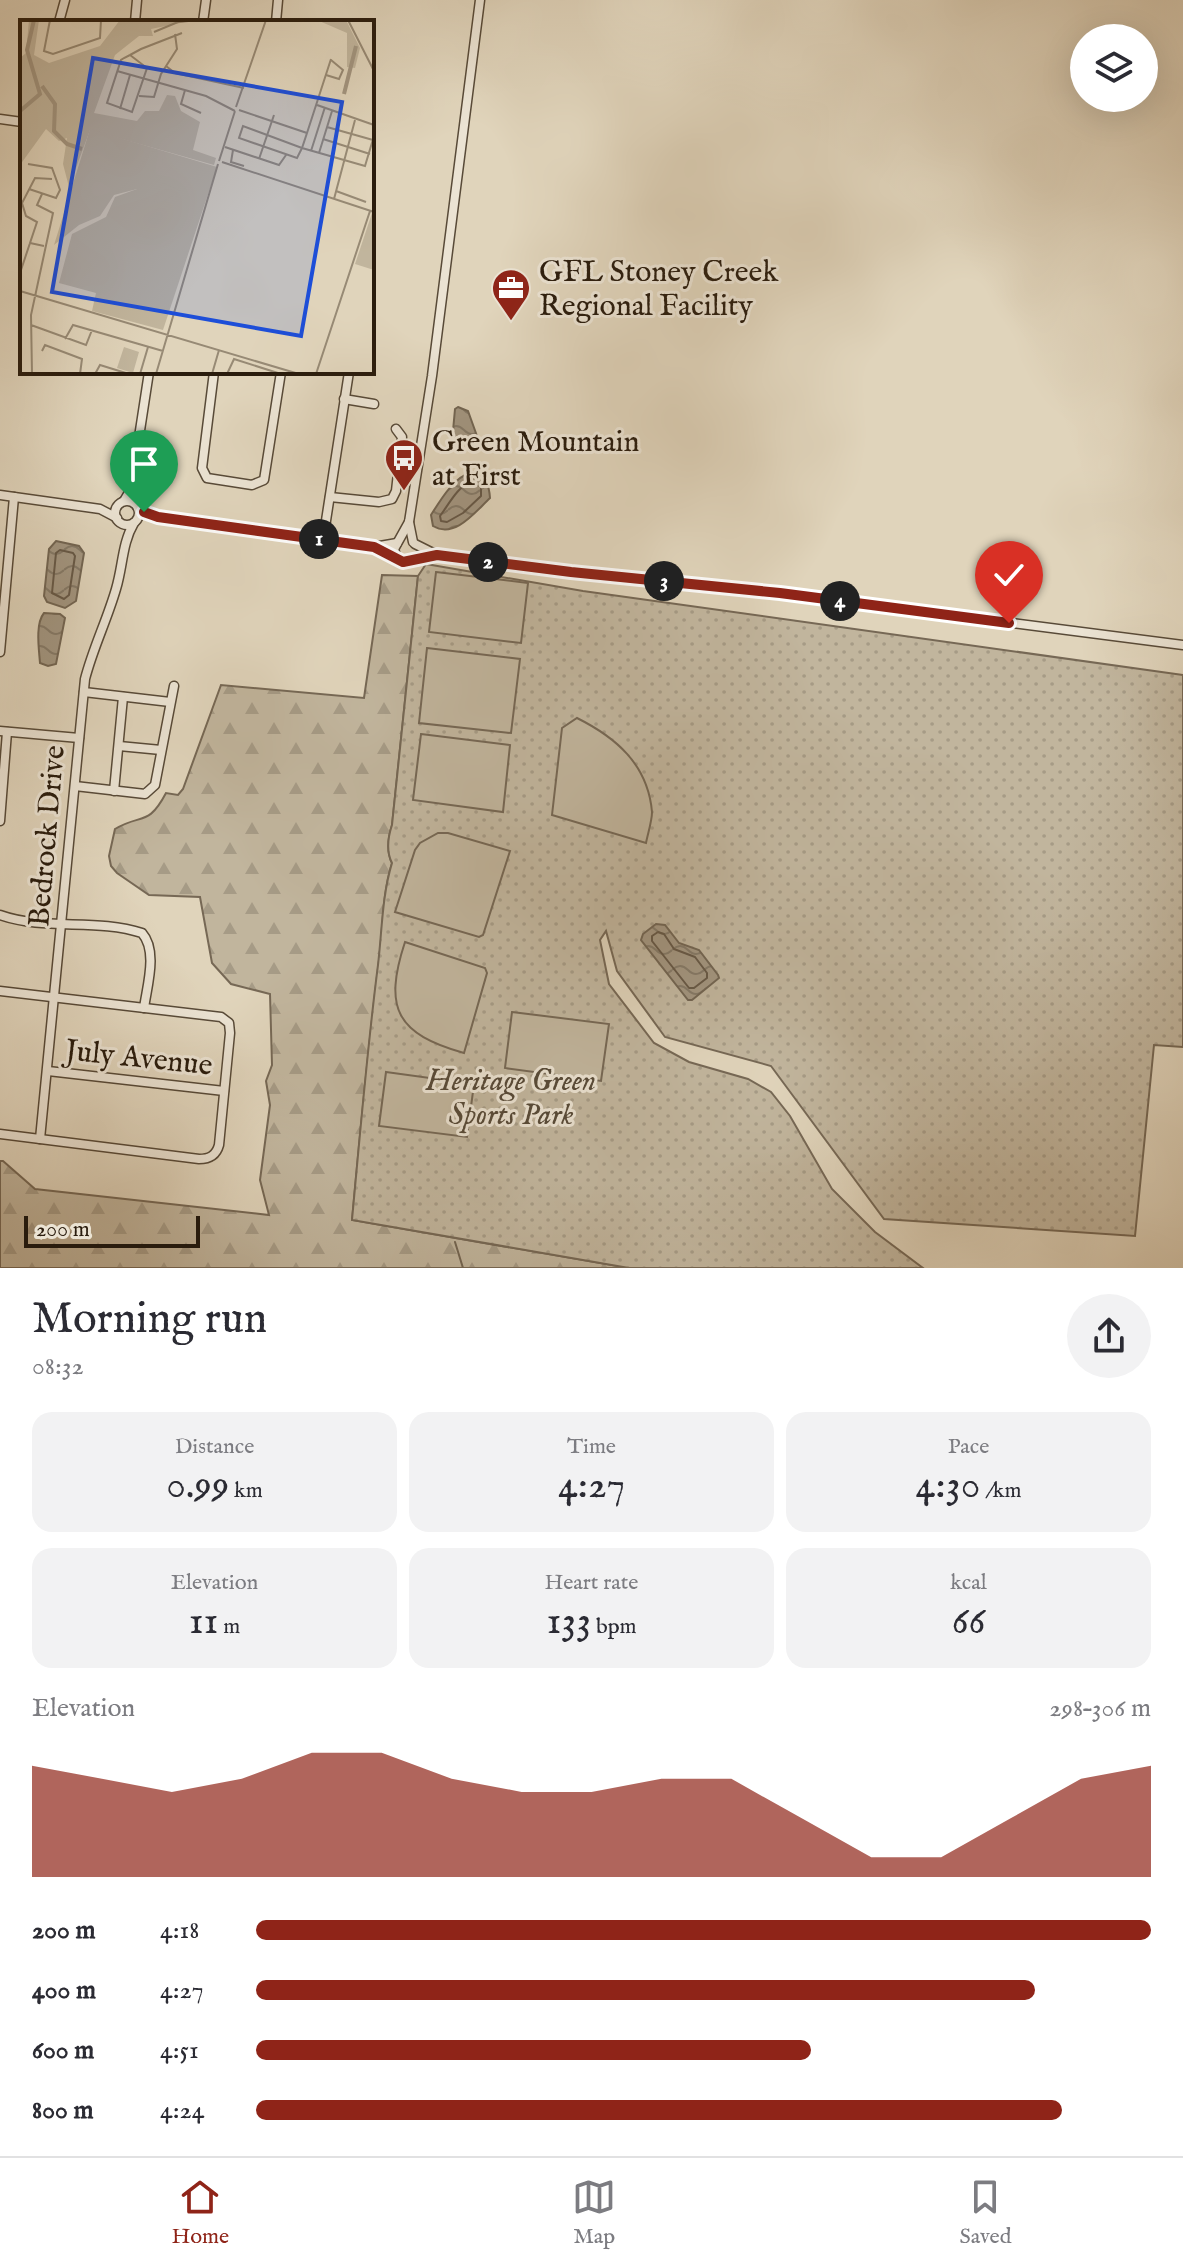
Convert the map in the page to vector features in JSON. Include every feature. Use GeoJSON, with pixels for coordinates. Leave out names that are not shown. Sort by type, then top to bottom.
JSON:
{"type":"FeatureCollection","features":[{"type":"Feature","properties":{"kind":"street"},"geometry":{"type":"LineString","coordinates":[[60,20],[65,0]]}},
{"type":"Feature","properties":{"kind":"street"},"geometry":{"type":"LineString","coordinates":[[135,20],[137,0]]}},
{"type":"Feature","properties":{"kind":"street"},"geometry":{"type":"LineString","coordinates":[[203,20],[206,0]]}},
{"type":"Feature","properties":{"kind":"street"},"geometry":{"type":"LineString","coordinates":[[276,20],[278,0]]}},
{"type":"Feature","properties":{"kind":"street"},"geometry":{"type":"LineString","coordinates":[[395,556],[409,522],[432,376],[480,0]]}},
{"type":"Feature","properties":{"kind":"street"},"geometry":{"type":"LineString","coordinates":[[0,119],[20,122]]}},
{"type":"Feature","properties":{"kind":"street"},"geometry":{"type":"LineString","coordinates":[[118,519],[121,504],[131,489],[149,374]]}},
{"type":"Feature","properties":{"kind":"street"},"geometry":{"type":"LineString","coordinates":[[214,374],[202,468],[207,478],[252,485],[264,480],[281,374]]}},
{"type":"Feature","properties":{"kind":"street"},"geometry":{"type":"LineString","coordinates":[[323,540],[349,374]]}},
{"type":"Feature","properties":{"kind":"street"},"geometry":{"type":"LineString","coordinates":[[344,399],[374,404]]}},
{"type":"Feature","properties":{"kind":"street"},"geometry":{"type":"LineString","coordinates":[[330,497],[379,502],[392,499],[396,491],[402,437],[396,429]]}},
{"type":"Feature","properties":{"kind":"street"},"geometry":{"type":"LineString","coordinates":[[131,489],[137,506]]}},
{"type":"Feature","properties":{"kind":"street"},"geometry":{"type":"LineString","coordinates":[[0,495],[100,509],[126,525],[158,517],[374,547],[403,562],[437,555],[780,593],[1183,645]]}},
{"type":"Feature","properties":{"kind":"street"},"geometry":{"type":"LineString","coordinates":[[0,652],[14,497]]}},
{"type":"Feature","properties":{"kind":"street"},"geometry":{"type":"LineString","coordinates":[[100,509],[121,504],[137,506],[158,517]]}},
{"type":"Feature","properties":{"kind":"street","name":"Bedrock Drive"},"geometry":{"type":"LineString","coordinates":[[40,1139],[84,692],[89,664],[121,572],[125,543],[136,521],[137,506]]}},
{"type":"Feature","properties":{"kind":"street","name":"Bedrock Drive"},"geometry":{"type":"LineString","coordinates":[[118,519],[125,543]]}},
{"type":"Feature","properties":{"kind":"street"},"geometry":{"type":"LineString","coordinates":[[409,522],[417,551],[413,560]]}},
{"type":"Feature","properties":{"kind":"street"},"geometry":{"type":"LineString","coordinates":[[374,547],[407,539],[437,555]]}},
{"type":"Feature","properties":{"kind":"street"},"geometry":{"type":"LineString","coordinates":[[75,786],[150,792],[155,785],[174,686]]}},
{"type":"Feature","properties":{"kind":"street"},"geometry":{"type":"LineString","coordinates":[[84,692],[170,702]]}},
{"type":"Feature","properties":{"kind":"street"},"geometry":{"type":"LineString","coordinates":[[114,791],[123,697]]}},
{"type":"Feature","properties":{"kind":"street"},"geometry":{"type":"LineString","coordinates":[[0,821],[4,732],[79,738]]}},
{"type":"Feature","properties":{"kind":"street"},"geometry":{"type":"LineString","coordinates":[[119,746],[161,750]]}},
{"type":"Feature","properties":{"kind":"street"},"geometry":{"type":"LineString","coordinates":[[0,915],[17,920],[133,930],[146,936],[150,952],[144,1008]]}},
{"type":"Feature","properties":{"kind":"street"},"geometry":{"type":"LineString","coordinates":[[0,991],[221,1017],[227,1020],[230,1033],[219,1148],[208,1158],[0,1134]]}},
{"type":"Feature","properties":{"kind":"street","name":"July Avenue"},"geometry":{"type":"LineString","coordinates":[[48,1071],[224,1091]]}},
{"type":"Feature","properties":{"kind":"green space","name":"Heritage Green Sports Park"},"geometry":{"type":"Polygon","coordinates":[[[426,564],[583,591],[1183,675],[1183,1047],[1154,1045],[1135,1236],[884,1219],[771,1066],[665,1037],[617,971],[606,931],[600,940],[609,984],[654,1043],[689,1062],[748,1079],[771,1092],[790,1116],[832,1189],[875,1232],[923,1268],[629,1268],[352,1220],[383,914],[392,863],[389,839],[418,576],[426,564]]]}},
{"type":"Feature","properties":{"kind":"green space"},"geometry":{"type":"Polygon","coordinates":[[[436,572],[528,583],[521,643],[429,632],[436,572]]]}},
{"type":"Feature","properties":{"kind":"green space"},"geometry":{"type":"Polygon","coordinates":[[[382,575],[418,576],[389,839],[392,863],[385,899],[352,1220],[629,1268],[0,1268],[0,1161],[35,1189],[269,1215],[260,1180],[270,1105],[266,1081],[272,1065],[270,994],[231,984],[212,963],[200,897],[149,895],[117,873],[111,866],[109,856],[115,829],[144,818],[154,811],[166,793],[178,795],[183,789],[221,685],[364,698],[382,575]]]}},
{"type":"Feature","properties":{"kind":"green space"},"geometry":{"type":"Polygon","coordinates":[[[427,648],[520,659],[511,733],[419,723],[427,648]]]}},
{"type":"Feature","properties":{"kind":"green space"},"geometry":{"type":"Polygon","coordinates":[[[577,718],[616,743],[637,766],[649,795],[652,812],[646,843],[552,815],[562,728],[577,718]]]}},
{"type":"Feature","properties":{"kind":"green space"},"geometry":{"type":"Polygon","coordinates":[[[421,734],[510,745],[503,812],[413,800],[421,734]]]}},
{"type":"Feature","properties":{"kind":"green space"},"geometry":{"type":"Polygon","coordinates":[[[438,833],[448,833],[510,851],[483,935],[479,937],[395,912],[415,850],[420,843],[438,833]]]}},
{"type":"Feature","properties":{"kind":"green space"},"geometry":{"type":"Polygon","coordinates":[[[405,942],[485,968],[487,973],[464,1053],[423,1037],[401,1016],[396,1002],[396,985],[405,942]]]}},
{"type":"Feature","properties":{"kind":"green space"},"geometry":{"type":"Polygon","coordinates":[[[512,1012],[609,1024],[601,1081],[505,1068],[512,1012]]]}},
{"type":"Feature","properties":{"kind":"green space"},"geometry":{"type":"Polygon","coordinates":[[[386,1072],[474,1084],[467,1137],[379,1126],[386,1072]]]}},
{"type":"Feature","properties":{"kind":"water"},"geometry":{"type":"Polygon","coordinates":[[[458,407],[468,411],[477,436],[476,442],[452,442],[455,409],[458,407]]]}},
{"type":"Feature","properties":{"kind":"water"},"geometry":{"type":"Polygon","coordinates":[[[472,472],[486,482],[490,498],[457,527],[441,529],[433,526],[431,515],[444,496],[459,479],[472,472]]]}},
{"type":"Feature","properties":{"kind":"water"},"geometry":{"type":"Polygon","coordinates":[[[56,541],[79,546],[84,553],[76,601],[65,608],[47,602],[44,596],[49,549],[56,541]]]}},
{"type":"Feature","properties":{"kind":"water"},"geometry":{"type":"Polygon","coordinates":[[[44,613],[60,614],[65,618],[56,664],[48,666],[40,663],[39,651],[39,630],[44,613]]]}},
{"type":"Feature","properties":{"kind":"water"},"geometry":{"type":"Polygon","coordinates":[[[656,924],[665,925],[679,943],[699,950],[718,975],[719,978],[692,1000],[688,1000],[641,940],[643,934],[656,924]]]}},
{"type":"Feature","properties":{"kind":"waterway"},"geometry":{"type":"LineString","coordinates":[[455,1242],[463,1268]]}},
{"type":"Feature","properties":{"kind":"place","name":"GFL Stoney Creek Regional Facility"},"geometry":{"type":"Point","coordinates":[511,322]}},
{"type":"Feature","properties":{"kind":"place","name":"Green Mountain at First"},"geometry":{"type":"Point","coordinates":[404,492]}},
{"type":"Feature","properties":{"kind":"route"},"geometry":{"type":"LineString","coordinates":[[144,512],[158,517],[374,547],[406,563],[437,555],[780,593],[1009,623]]}}]}
